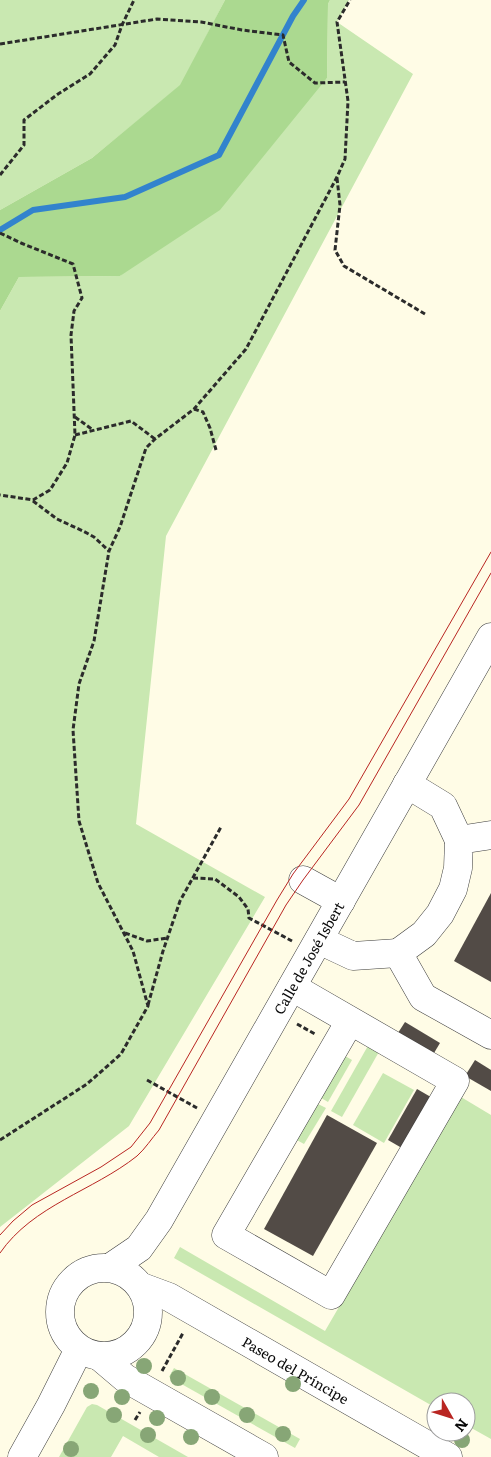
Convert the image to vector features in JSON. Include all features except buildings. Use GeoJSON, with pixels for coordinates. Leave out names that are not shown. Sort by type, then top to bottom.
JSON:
{"type":"FeatureCollection","features":[{"type":"Feature","properties":{"kind":"street","name":"Calle de José Isbert"},"geometry":{"type":"LineString","coordinates":[[110,1267],[139,1248],[154,1227],[407,784],[481,676],[491,637]]}},
{"type":"Feature","properties":{"kind":"street"},"geometry":{"type":"LineString","coordinates":[[315,946],[353,956],[398,953],[424,934],[440,914],[453,889],[458,868],[459,840],[443,806],[407,784]]}},
{"type":"Feature","properties":{"kind":"street"},"geometry":{"type":"LineString","coordinates":[[459,840],[491,835]]}},
{"type":"Feature","properties":{"kind":"street"},"geometry":{"type":"LineString","coordinates":[[302,880],[341,901]]}},
{"type":"Feature","properties":{"kind":"street"},"geometry":{"type":"LineString","coordinates":[[398,953],[423,997],[491,1035]]}},
{"type":"Feature","properties":{"kind":"street"},"geometry":{"type":"LineString","coordinates":[[292,987],[455,1081],[331,1295],[226,1235],[350,1021]]}},
{"type":"Feature","properties":{"kind":"street"},"geometry":{"type":"LineString","coordinates":[[89,1352],[119,1354],[136,1343],[147,1326],[149,1306],[142,1286],[128,1274],[110,1267],[87,1270],[68,1285],[60,1307],[63,1330],[89,1352],[125,1378],[264,1457]]}},
{"type":"Feature","properties":{"kind":"street","name":"Paseo del Príncipe"},"geometry":{"type":"LineString","coordinates":[[142,1286],[169,1297],[448,1457]]}},
{"type":"Feature","properties":{"kind":"street"},"geometry":{"type":"LineString","coordinates":[[22,1457],[51,1405],[89,1352]]}},
{"type":"Feature","properties":{"kind":"path"},"geometry":{"type":"LineString","coordinates":[[0,175],[24,145],[24,120],[58,94],[90,74],[115,45],[134,0]]}},
{"type":"Feature","properties":{"kind":"path"},"geometry":{"type":"LineString","coordinates":[[148,1006],[133,951],[98,883],[79,821],[73,730],[79,684],[94,641],[109,551],[120,527],[146,448],[194,409],[246,349],[345,159],[348,102],[337,22],[350,0]]}},
{"type":"Feature","properties":{"kind":"path"},"geometry":{"type":"LineString","coordinates":[[0,44],[157,19],[201,22],[283,36],[289,62],[314,82],[345,82]]}},
{"type":"Feature","properties":{"kind":"path"},"geometry":{"type":"LineString","coordinates":[[337,177],[340,205],[335,250],[344,266],[425,314]]}},
{"type":"Feature","properties":{"kind":"path"},"geometry":{"type":"LineString","coordinates":[[0,233],[21,244],[73,264],[82,298],[74,311],[71,335],[75,435],[67,463],[50,490],[33,500]]}},
{"type":"Feature","properties":{"kind":"path"},"geometry":{"type":"LineString","coordinates":[[194,409],[203,412],[216,450]]}},
{"type":"Feature","properties":{"kind":"path"},"geometry":{"type":"LineString","coordinates":[[75,417],[93,430]]}},
{"type":"Feature","properties":{"kind":"path"},"geometry":{"type":"LineString","coordinates":[[75,435],[131,421],[155,439]]}},
{"type":"Feature","properties":{"kind":"path"},"geometry":{"type":"LineString","coordinates":[[0,496],[33,500],[57,519],[94,538],[109,551]]}},
{"type":"Feature","properties":{"kind":"path"},"geometry":{"type":"LineString","coordinates":[[0,1140],[87,1084],[121,1054],[148,1006],[180,901],[221,827]]}},
{"type":"Feature","properties":{"kind":"path"},"geometry":{"type":"LineString","coordinates":[[193,878],[214,879],[240,897],[248,909],[249,918],[315,946]]}},
{"type":"Feature","properties":{"kind":"path"},"geometry":{"type":"LineString","coordinates":[[124,933],[147,941],[168,938]]}},
{"type":"Feature","properties":{"kind":"path"},"geometry":{"type":"LineString","coordinates":[[147,1080],[216,1119]]}},
{"type":"Feature","properties":{"kind":"path"},"geometry":{"type":"LineString","coordinates":[[135,1420],[194,1311]]}},
{"type":"Feature","properties":{"kind":"green space"},"geometry":{"type":"Polygon","coordinates":[[[0,0],[225,0],[181,85],[92,158],[0,210],[0,0]]]}},
{"type":"Feature","properties":{"kind":"green space"},"geometry":{"type":"Polygon","coordinates":[[[225,0],[330,0],[328,4],[327,78],[220,210],[120,276],[19,277],[0,311],[0,210],[92,158],[180,85],[225,0]]]}},
{"type":"Feature","properties":{"kind":"green space"},"geometry":{"type":"Polygon","coordinates":[[[330,0],[349,0],[337,22],[413,74],[166,536],[136,824],[265,897],[129,1126],[0,1227],[0,311],[19,277],[120,276],[327,78],[328,4],[330,0]]]}},
{"type":"Feature","properties":{"kind":"green space"},"geometry":{"type":"Polygon","coordinates":[[[369,1044],[380,1050],[342,1117],[331,1111],[369,1044]]]}},
{"type":"Feature","properties":{"kind":"green space"},"geometry":{"type":"Polygon","coordinates":[[[340,1053],[352,1060],[328,1102],[316,1095],[340,1053]]]}},
{"type":"Feature","properties":{"kind":"green space"},"geometry":{"type":"Polygon","coordinates":[[[383,1073],[414,1090],[384,1143],[353,1125],[383,1073]]]}},
{"type":"Feature","properties":{"kind":"green space"},"geometry":{"type":"Polygon","coordinates":[[[461,1097],[491,1115],[491,1439],[476,1431],[476,1392],[426,1392],[426,1402],[174,1258],[180,1247],[325,1331],[461,1097]]]}},
{"type":"Feature","properties":{"kind":"green space"},"geometry":{"type":"Polygon","coordinates":[[[316,1103],[326,1108],[304,1144],[295,1139],[316,1103]]]}},
{"type":"Feature","properties":{"kind":"green space"},"geometry":{"type":"Polygon","coordinates":[[[174,1368],[300,1439],[295,1448],[169,1377],[174,1368]]]}},
{"type":"Feature","properties":{"kind":"green space"},"geometry":{"type":"Polygon","coordinates":[[[92,1404],[97,1405],[188,1457],[159,1457],[123,1436],[111,1457],[59,1457],[87,1407],[92,1404]]]}},
{"type":"Feature","properties":{"kind":"waterway"},"geometry":{"type":"LineString","coordinates":[[0,230],[33,210],[125,197],[219,155],[293,16],[304,0]]}},
{"type":"Feature","properties":{"kind":"tram line"},"geometry":{"type":"LineString","coordinates":[[0,1235],[32,1205],[101,1167],[131,1147],[150,1123],[277,900],[293,874],[349,799],[491,552]]}},
{"type":"Feature","properties":{"kind":"tram line"},"geometry":{"type":"LineString","coordinates":[[0,1253],[14,1236],[46,1210],[102,1179],[137,1156],[159,1130],[286,905],[359,805],[491,573]]}}]}
